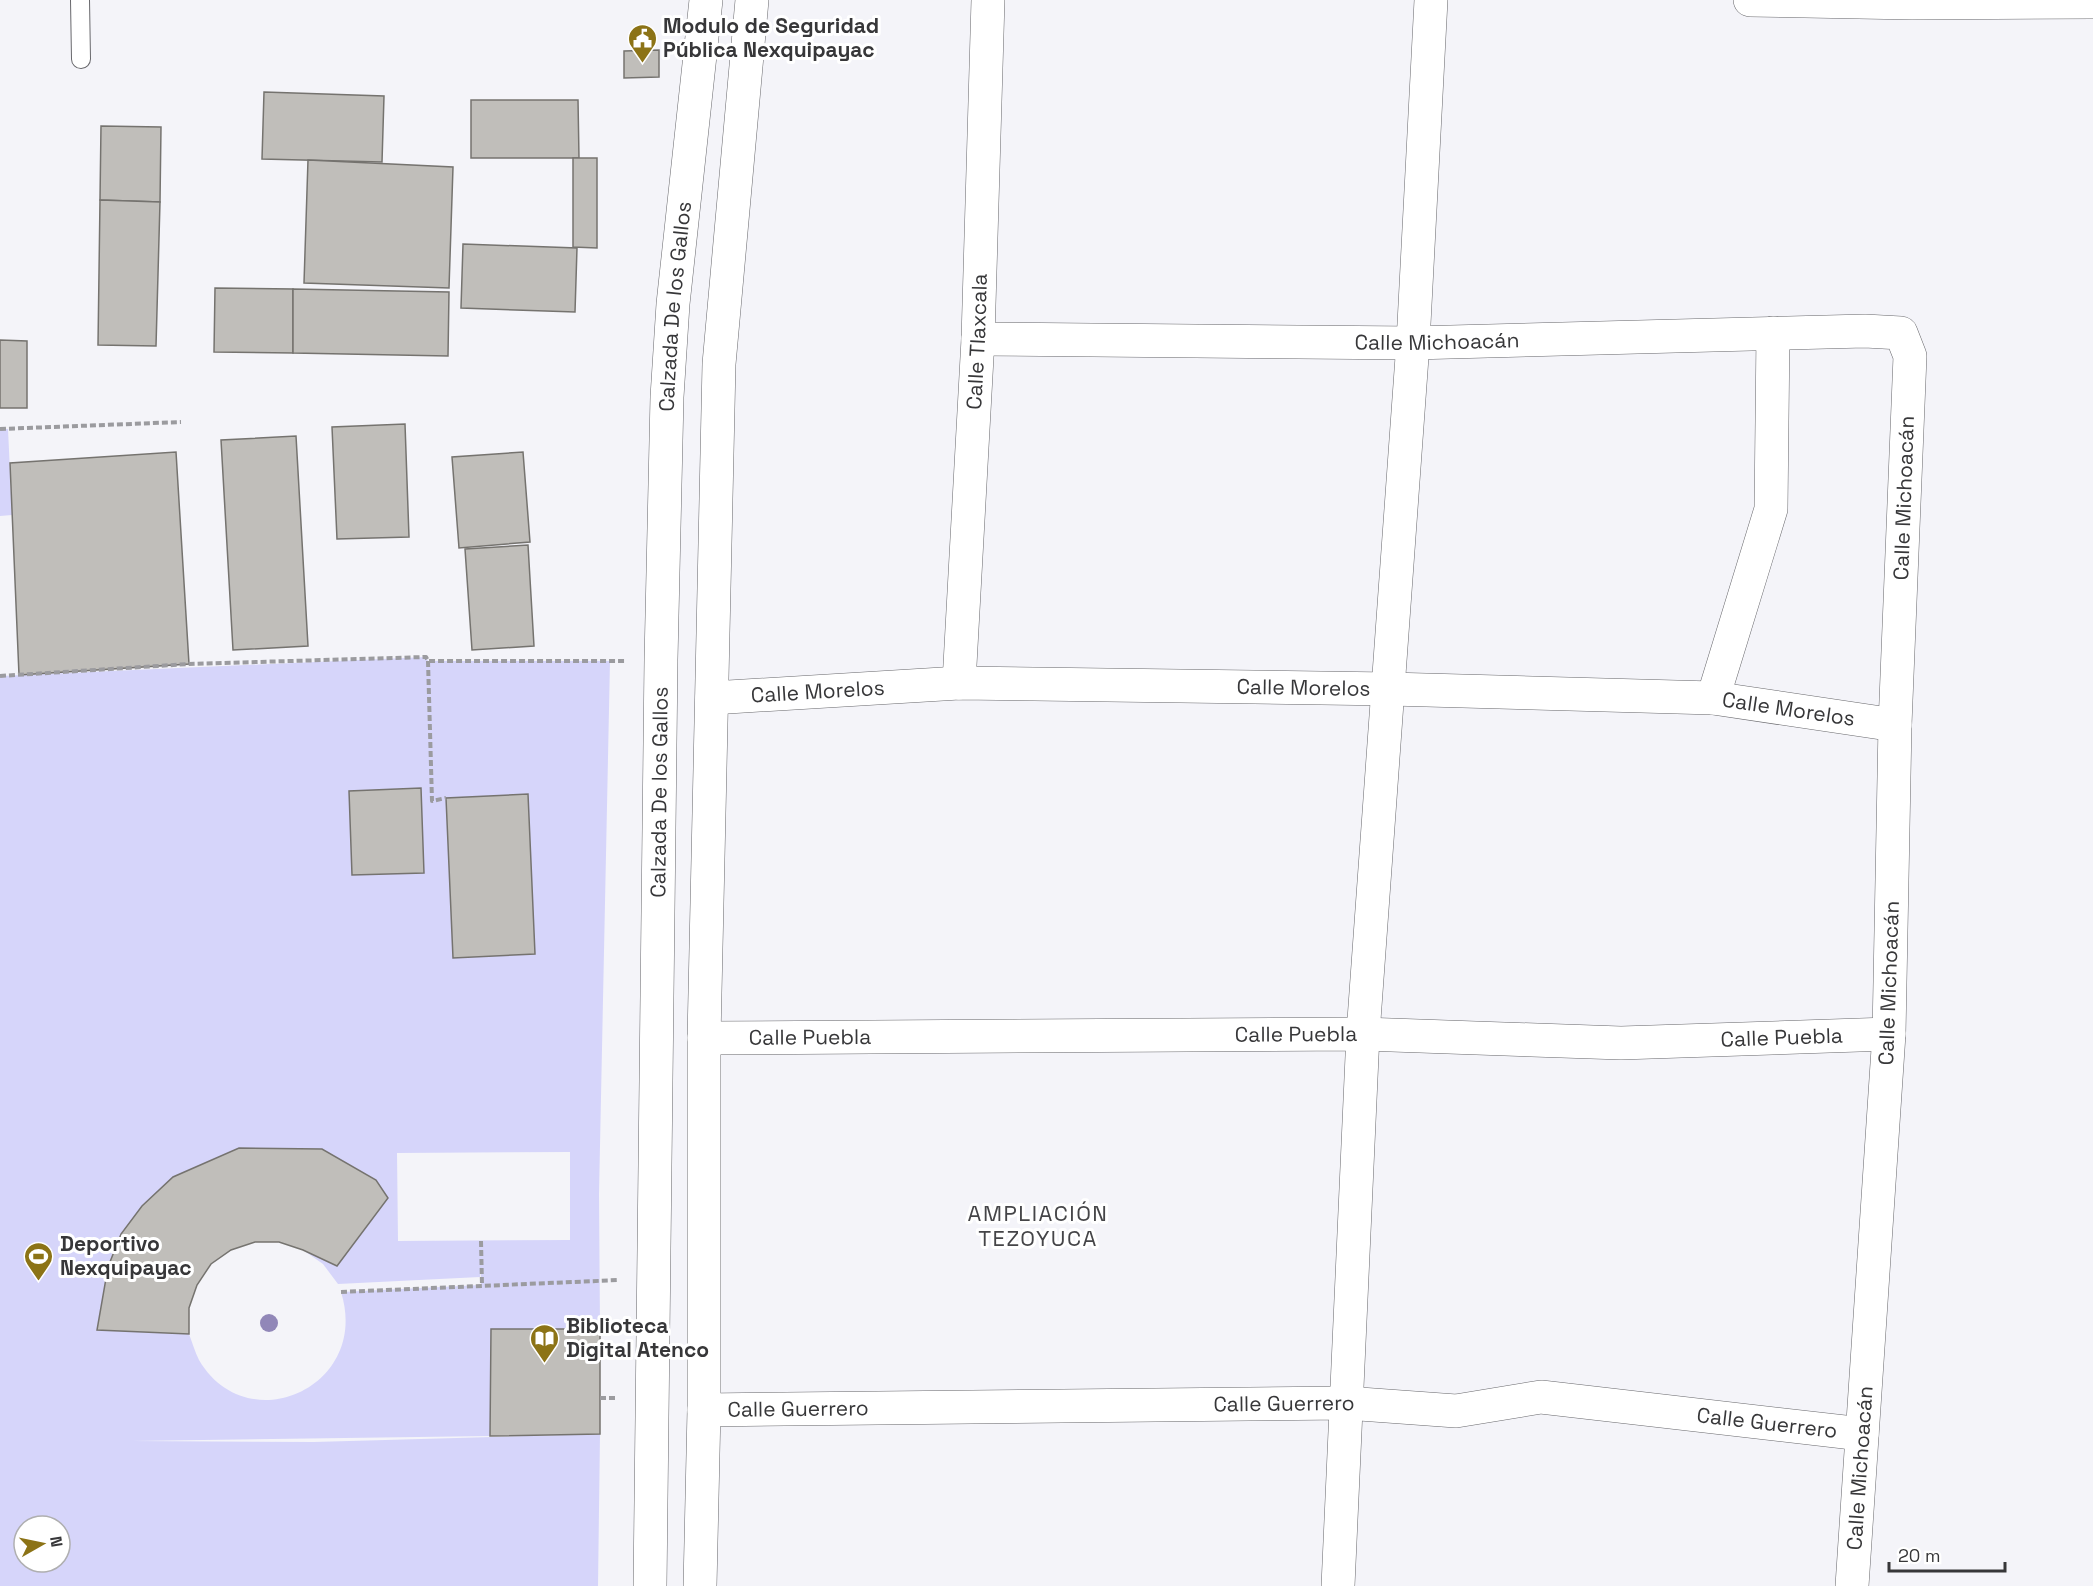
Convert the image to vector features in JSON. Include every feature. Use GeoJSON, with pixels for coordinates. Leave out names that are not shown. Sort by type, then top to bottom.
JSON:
{"type":"FeatureCollection","features":[{"type":"Feature","properties":{"kind":"street","name":"Calzada De los Gallos"},"geometry":{"type":"LineString","coordinates":[[650,1586],[667,397],[673,304],[706,0]]}},
{"type":"Feature","properties":{"kind":"street"},"geometry":{"type":"LineString","coordinates":[[700,1586],[704,1410],[704,1038],[719,364],[752,0]]}},
{"type":"Feature","properties":{"kind":"street","name":"Calle Tlaxcala"},"geometry":{"type":"LineString","coordinates":[[959,684],[978,339],[988,0]]}},
{"type":"Feature","properties":{"kind":"street"},"geometry":{"type":"LineString","coordinates":[[1338,1586],[1363,1034],[1390,689],[1413,343],[1431,0]]}},
{"type":"Feature","properties":{"kind":"street"},"geometry":{"type":"LineString","coordinates":[[1750,0],[2093,2]]}},
{"type":"Feature","properties":{"kind":"street","name":"Calle Michoacán"},"geometry":{"type":"LineString","coordinates":[[978,339],[1413,343],[1865,331],[1901,333],[1910,356],[1895,725],[1889,1034],[1852,1586]]}},
{"type":"Feature","properties":{"kind":"street"},"geometry":{"type":"LineString","coordinates":[[1713,698],[1772,509],[1773,333]]}},
{"type":"Feature","properties":{"kind":"street","name":"Calle Morelos"},"geometry":{"type":"LineString","coordinates":[[712,698],[959,684],[1390,689],[1713,698],[1895,725]]}},
{"type":"Feature","properties":{"kind":"street","name":"Calle Puebla"},"geometry":{"type":"LineString","coordinates":[[704,1038],[1363,1034],[1621,1043],[1889,1034]]}},
{"type":"Feature","properties":{"kind":"street","name":"Calle Guerrero"},"geometry":{"type":"LineString","coordinates":[[704,1410],[1346,1403],[1456,1411],[1541,1397],[1862,1434]]}},
{"type":"Feature","properties":{"kind":"lane"},"geometry":{"type":"LineString","coordinates":[[80,0],[81,59]]}},
{"type":"Feature","properties":{"kind":"path"},"geometry":{"type":"LineString","coordinates":[[0,429],[181,422]]}},
{"type":"Feature","properties":{"kind":"path"},"geometry":{"type":"LineString","coordinates":[[0,676],[189,664],[426,657],[428,661],[432,801],[446,798]]}},
{"type":"Feature","properties":{"kind":"path"},"geometry":{"type":"LineString","coordinates":[[428,661],[662,660]]}},
{"type":"Feature","properties":{"kind":"path"},"geometry":{"type":"LineString","coordinates":[[481,1241],[482,1286]]}},
{"type":"Feature","properties":{"kind":"path"},"geometry":{"type":"LineString","coordinates":[[341,1292],[653,1279]]}},
{"type":"Feature","properties":{"kind":"shaded area"},"geometry":{"type":"Polygon","coordinates":[[[0,429],[8,429],[12,515],[0,516],[0,429]]]}},
{"type":"Feature","properties":{"kind":"shaded area"},"geometry":{"type":"Polygon","coordinates":[[[426,657],[428,661],[610,661],[599,1194],[600,1329],[492,1330],[490,1436],[132,1441],[314,1442],[600,1434],[598,1586],[0,1586],[0,676],[426,657]],[[322,1149],[108,1267],[97,1330],[189,1334],[199,1360],[220,1385],[246,1397],[273,1400],[299,1392],[322,1377],[338,1354],[345,1326],[341,1292],[481,1285],[481,1270],[480,1277],[338,1284],[323,1264],[303,1250],[337,1266],[388,1198],[376,1180],[322,1149]],[[570,1152],[397,1153],[398,1241],[570,1240],[570,1152]]]}},
{"type":"Feature","properties":{"kind":"building","name":"Modulo de Seguridad Pública Nexquipayac"},"geometry":{"type":"Polygon","coordinates":[[[659,50],[659,77],[624,78],[624,51],[659,50]]]}},
{"type":"Feature","properties":{"kind":"building"},"geometry":{"type":"Polygon","coordinates":[[[264,92],[384,96],[382,162],[262,159],[264,92]]]}},
{"type":"Feature","properties":{"kind":"building"},"geometry":{"type":"Polygon","coordinates":[[[471,100],[578,100],[579,158],[471,158],[471,100]]]}},
{"type":"Feature","properties":{"kind":"building"},"geometry":{"type":"Polygon","coordinates":[[[101,126],[161,127],[160,202],[100,200],[101,126]]]}},
{"type":"Feature","properties":{"kind":"building"},"geometry":{"type":"Polygon","coordinates":[[[573,158],[597,158],[597,248],[573,247],[573,158]]]}},
{"type":"Feature","properties":{"kind":"building"},"geometry":{"type":"Polygon","coordinates":[[[308,160],[453,167],[449,288],[304,283],[308,160]]]}},
{"type":"Feature","properties":{"kind":"building"},"geometry":{"type":"Polygon","coordinates":[[[100,200],[160,202],[156,346],[98,345],[100,200]]]}},
{"type":"Feature","properties":{"kind":"building"},"geometry":{"type":"Polygon","coordinates":[[[463,244],[577,248],[575,312],[461,308],[463,244]]]}},
{"type":"Feature","properties":{"kind":"building"},"geometry":{"type":"Polygon","coordinates":[[[215,288],[293,289],[293,353],[214,352],[215,288]]]}},
{"type":"Feature","properties":{"kind":"building"},"geometry":{"type":"Polygon","coordinates":[[[293,289],[449,292],[448,356],[293,353],[293,289]]]}},
{"type":"Feature","properties":{"kind":"building"},"geometry":{"type":"Polygon","coordinates":[[[0,340],[27,341],[27,408],[0,408],[0,340]]]}},
{"type":"Feature","properties":{"kind":"building"},"geometry":{"type":"Polygon","coordinates":[[[405,424],[409,537],[337,539],[332,427],[405,424]]]}},
{"type":"Feature","properties":{"kind":"building"},"geometry":{"type":"Polygon","coordinates":[[[296,436],[308,646],[233,650],[221,440],[296,436]]]}},
{"type":"Feature","properties":{"kind":"building"},"geometry":{"type":"Polygon","coordinates":[[[176,452],[189,664],[19,675],[10,463],[176,452]]]}},
{"type":"Feature","properties":{"kind":"building"},"geometry":{"type":"Polygon","coordinates":[[[523,452],[530,542],[459,548],[452,457],[523,452]]]}},
{"type":"Feature","properties":{"kind":"building"},"geometry":{"type":"Polygon","coordinates":[[[528,545],[534,646],[472,650],[465,549],[528,545]]]}},
{"type":"Feature","properties":{"kind":"building"},"geometry":{"type":"Polygon","coordinates":[[[421,788],[424,873],[352,875],[349,791],[421,788]]]}},
{"type":"Feature","properties":{"kind":"building"},"geometry":{"type":"Polygon","coordinates":[[[528,794],[535,954],[453,958],[446,798],[528,794]]]}},
{"type":"Feature","properties":{"kind":"building"},"geometry":{"type":"Polygon","coordinates":[[[239,1148],[322,1149],[376,1180],[388,1198],[337,1266],[279,1242],[255,1242],[231,1250],[211,1264],[197,1285],[189,1308],[189,1334],[97,1330],[108,1267],[121,1234],[142,1206],[173,1177],[239,1148]]]}},
{"type":"Feature","properties":{"kind":"building","name":"Biblioteca Digital Atenco"},"geometry":{"type":"Polygon","coordinates":[[[491,1329],[600,1329],[600,1434],[490,1436],[491,1329]]]}},
{"type":"Feature","properties":{"kind":"place","name":"Modulo de Seguridad Pública Nexquipayac"},"geometry":{"type":"Point","coordinates":[642,64]}},
{"type":"Feature","properties":{"kind":"place","name":"Deportivo Nexquipayac"},"geometry":{"type":"Point","coordinates":[39,1282]}},
{"type":"Feature","properties":{"kind":"place","name":"Biblioteca Digital Atenco"},"geometry":{"type":"Point","coordinates":[545,1364]}},
{"type":"Feature","properties":{"kind":"district","name":"AMPLIACIÓN TEZOYUCA"},"geometry":{"type":"Point","coordinates":[1038,1226]}}]}
